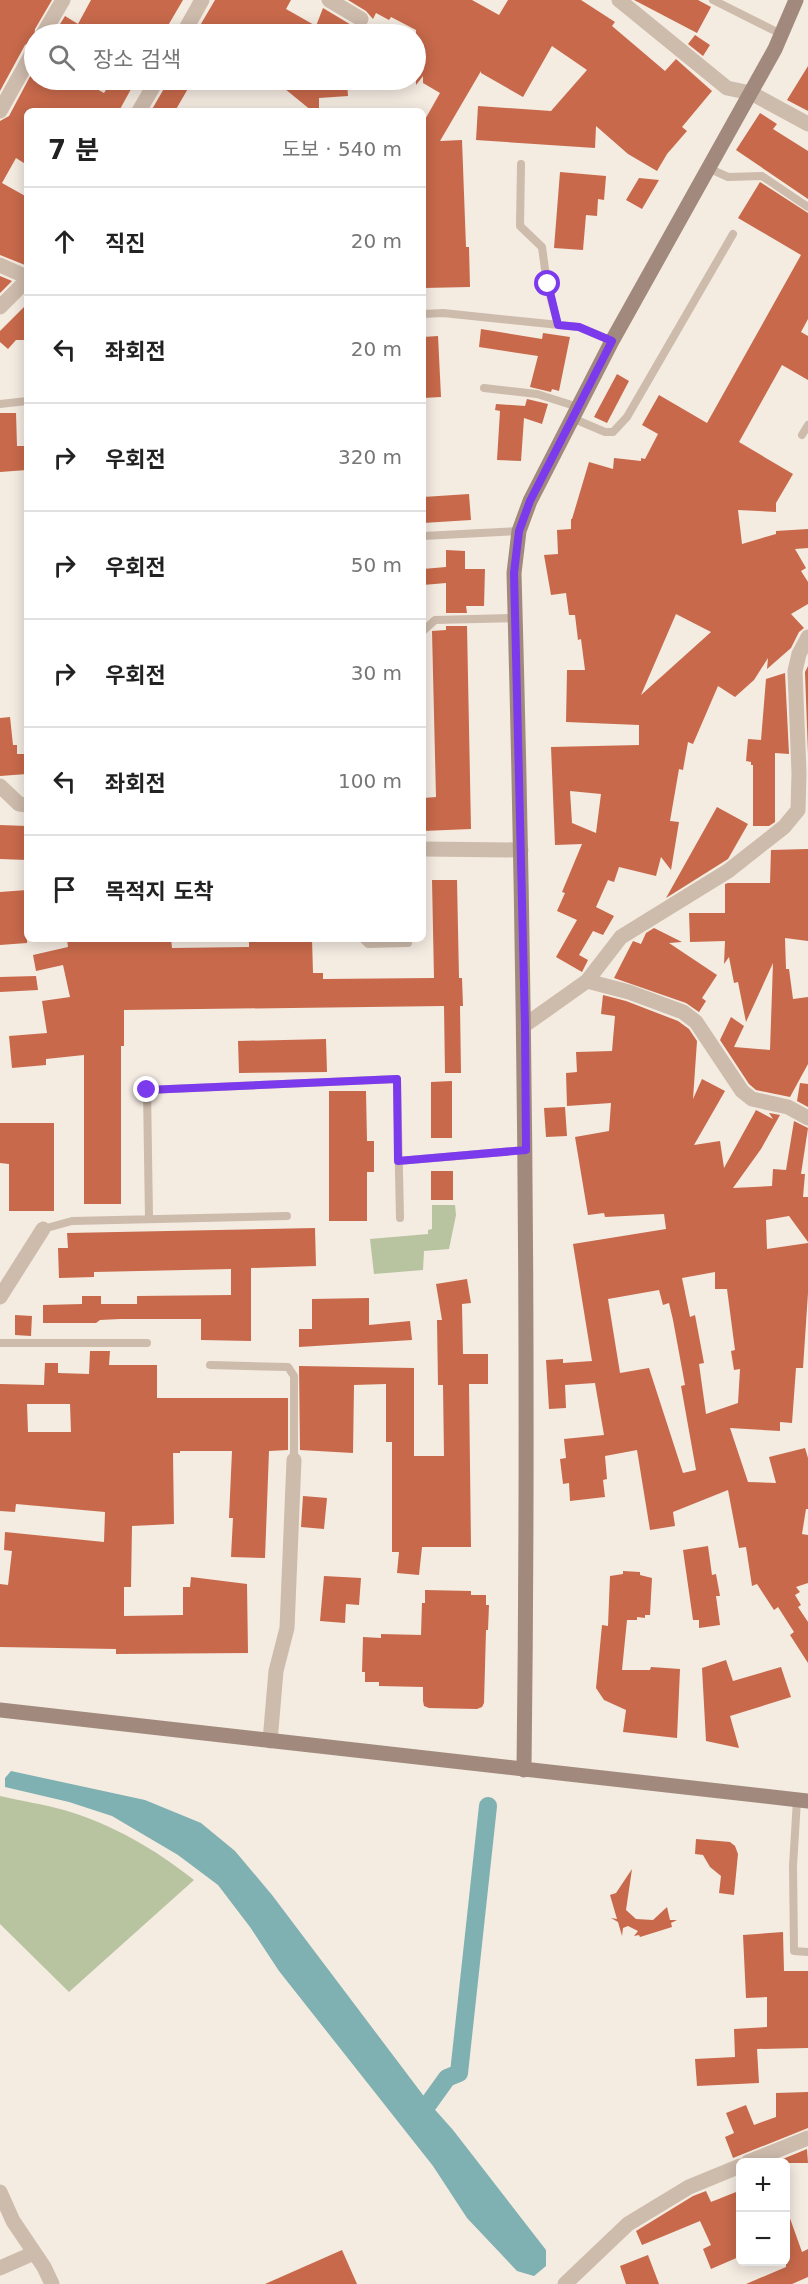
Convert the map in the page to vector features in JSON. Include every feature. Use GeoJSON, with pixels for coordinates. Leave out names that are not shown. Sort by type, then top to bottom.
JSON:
{"type":"FeatureCollection","features":[{"type":"Feature","properties":{"kind":"street"},"geometry":{"type":"LineString","coordinates":[[49,24],[63,0]]}},
{"type":"Feature","properties":{"kind":"street"},"geometry":{"type":"LineString","coordinates":[[189,24],[202,0]]}},
{"type":"Feature","properties":{"kind":"street"},"geometry":{"type":"LineString","coordinates":[[329,0],[361,19]]}},
{"type":"Feature","properties":{"kind":"street"},"geometry":{"type":"LineString","coordinates":[[619,0],[727,88],[751,93],[808,124]]}},
{"type":"Feature","properties":{"kind":"street"},"geometry":{"type":"LineString","coordinates":[[524,1770],[528,1499],[525,1025],[514,573],[519,531],[530,501],[612,341],[751,93],[796,0]]}},
{"type":"Feature","properties":{"kind":"street"},"geometry":{"type":"LineString","coordinates":[[0,111],[24,68]]}},
{"type":"Feature","properties":{"kind":"street"},"geometry":{"type":"LineString","coordinates":[[141,108],[151,90]]}},
{"type":"Feature","properties":{"kind":"street"},"geometry":{"type":"LineString","coordinates":[[0,266],[24,277]]}},
{"type":"Feature","properties":{"kind":"street"},"geometry":{"type":"LineString","coordinates":[[0,307],[24,281]]}},
{"type":"Feature","properties":{"kind":"street"},"geometry":{"type":"LineString","coordinates":[[525,1025],[587,981],[621,937],[728,871],[784,827],[798,810],[804,774],[795,671],[799,654],[808,637]]}},
{"type":"Feature","properties":{"kind":"street"},"geometry":{"type":"LineString","coordinates":[[0,786],[19,804],[24,805]]}},
{"type":"Feature","properties":{"kind":"street"},"geometry":{"type":"LineString","coordinates":[[426,849],[521,850]]}},
{"type":"Feature","properties":{"kind":"street"},"geometry":{"type":"LineString","coordinates":[[587,981],[629,992],[683,1012],[696,1022],[742,1091],[752,1099],[788,1107],[808,1118]]}},
{"type":"Feature","properties":{"kind":"street"},"geometry":{"type":"LineString","coordinates":[[0,1298],[43,1229]]}},
{"type":"Feature","properties":{"kind":"street"},"geometry":{"type":"LineString","coordinates":[[270,1741],[276,1671],[288,1628],[294,1460]]}},
{"type":"Feature","properties":{"kind":"street"},"geometry":{"type":"LineString","coordinates":[[0,1710],[803,1801]]}},
{"type":"Feature","properties":{"kind":"street"},"geometry":{"type":"LineString","coordinates":[[760,2158],[808,2138]]}},
{"type":"Feature","properties":{"kind":"street"},"geometry":{"type":"LineString","coordinates":[[564,2284],[628,2224],[689,2187],[736,2168]]}},
{"type":"Feature","properties":{"kind":"street"},"geometry":{"type":"LineString","coordinates":[[0,2192],[14,2221],[52,2284]]}},
{"type":"Feature","properties":{"kind":"street"},"geometry":{"type":"LineString","coordinates":[[0,2268],[34,2253]]}},
{"type":"Feature","properties":{"kind":"lane"},"geometry":{"type":"LineString","coordinates":[[714,0],[781,34]]}},
{"type":"Feature","properties":{"kind":"lane"},"geometry":{"type":"LineString","coordinates":[[521,164],[520,226],[542,247],[558,325]]}},
{"type":"Feature","properties":{"kind":"lane"},"geometry":{"type":"LineString","coordinates":[[708,168],[728,177],[762,176],[808,207]]}},
{"type":"Feature","properties":{"kind":"lane"},"geometry":{"type":"LineString","coordinates":[[484,388],[537,394],[575,413],[605,432],[613,432],[627,417],[733,234]]}},
{"type":"Feature","properties":{"kind":"lane"},"geometry":{"type":"LineString","coordinates":[[426,314],[443,313],[579,327],[612,341]]}},
{"type":"Feature","properties":{"kind":"lane"},"geometry":{"type":"LineString","coordinates":[[0,404],[24,401]]}},
{"type":"Feature","properties":{"kind":"lane"},"geometry":{"type":"LineString","coordinates":[[802,435],[808,425]]}},
{"type":"Feature","properties":{"kind":"lane"},"geometry":{"type":"LineString","coordinates":[[426,536],[519,531]]}},
{"type":"Feature","properties":{"kind":"lane"},"geometry":{"type":"LineString","coordinates":[[426,628],[435,620],[515,618]]}},
{"type":"Feature","properties":{"kind":"lane"},"geometry":{"type":"LineString","coordinates":[[366,942],[368,944],[408,944]]}},
{"type":"Feature","properties":{"kind":"lane"},"geometry":{"type":"LineString","coordinates":[[149,1218],[147,1090],[397,1079],[400,1218]]}},
{"type":"Feature","properties":{"kind":"lane"},"geometry":{"type":"LineString","coordinates":[[398,1161],[526,1150]]}},
{"type":"Feature","properties":{"kind":"lane"},"geometry":{"type":"LineString","coordinates":[[43,1229],[72,1221],[287,1216]]}},
{"type":"Feature","properties":{"kind":"lane"},"geometry":{"type":"LineString","coordinates":[[0,1343],[147,1343]]}},
{"type":"Feature","properties":{"kind":"lane"},"geometry":{"type":"LineString","coordinates":[[210,1365],[288,1367],[294,1376],[294,1460]]}},
{"type":"Feature","properties":{"kind":"lane"},"geometry":{"type":"LineString","coordinates":[[803,1801],[793,1866],[794,1951],[808,1952]]}},
{"type":"Feature","properties":{"kind":"green space"},"geometry":{"type":"Polygon","coordinates":[[[432,1205],[455,1205],[456,1215],[449,1249],[424,1251],[423,1270],[374,1274],[370,1239],[428,1234],[428,1230],[432,1229],[432,1205]]]}},
{"type":"Feature","properties":{"kind":"green space"},"geometry":{"type":"Polygon","coordinates":[[[0,1796],[56,1808],[99,1822],[148,1848],[194,1880],[69,1992],[0,1924],[0,1796]]]}},
{"type":"Feature","properties":{"kind":"water"},"geometry":{"type":"Polygon","coordinates":[[[11,1771],[145,1800],[201,1823],[235,1851],[272,1895],[429,2103],[453,2130],[546,2250],[546,2266],[534,2276],[517,2271],[467,2218],[433,2166],[279,1971],[250,1927],[218,1885],[178,1855],[112,1816],[69,1802],[5,1787],[5,1778],[11,1771]]]}},
{"type":"Feature","properties":{"kind":"building"},"geometry":{"type":"Polygon","coordinates":[[[0,0],[52,0],[38,24],[24,24],[24,47],[0,91],[0,0]]]}},
{"type":"Feature","properties":{"kind":"building"},"geometry":{"type":"Polygon","coordinates":[[[91,0],[183,0],[169,24],[78,24],[91,0]]]}},
{"type":"Feature","properties":{"kind":"building"},"geometry":{"type":"Polygon","coordinates":[[[215,0],[291,0],[286,9],[312,24],[201,24],[215,0]]]}},
{"type":"Feature","properties":{"kind":"building"},"geometry":{"type":"Polygon","coordinates":[[[348,0],[472,0],[499,15],[508,0],[581,0],[615,22],[612,26],[665,71],[676,59],[712,91],[682,127],[687,131],[667,154],[657,171],[628,154],[596,126],[595,148],[476,140],[478,106],[551,111],[587,70],[552,46],[523,97],[481,71],[440,141],[462,140],[466,247],[469,247],[470,287],[426,288],[426,118],[440,93],[426,85],[426,24],[404,24],[391,17],[389,20],[376,13],[373,19],[366,11],[348,0]]]}},
{"type":"Feature","properties":{"kind":"building"},"geometry":{"type":"Polygon","coordinates":[[[634,0],[698,0],[711,7],[697,33],[634,0]]]}},
{"type":"Feature","properties":{"kind":"building"},"geometry":{"type":"Polygon","coordinates":[[[323,8],[350,24],[317,24],[323,8]]]}},
{"type":"Feature","properties":{"kind":"building"},"geometry":{"type":"Polygon","coordinates":[[[65,16],[78,24],[60,24],[65,16]]]}},
{"type":"Feature","properties":{"kind":"building"},"geometry":{"type":"Polygon","coordinates":[[[695,35],[710,45],[703,56],[688,44],[695,35]]]}},
{"type":"Feature","properties":{"kind":"building"},"geometry":{"type":"Polygon","coordinates":[[[808,66],[808,111],[787,100],[808,66]]]}},
{"type":"Feature","properties":{"kind":"building"},"geometry":{"type":"Polygon","coordinates":[[[24,88],[24,90],[98,90],[104,93],[106,90],[131,90],[121,108],[24,108],[24,163],[16,158],[2,183],[24,195],[24,265],[0,255],[0,121],[9,116],[24,88]]]}},
{"type":"Feature","properties":{"kind":"building"},"geometry":{"type":"Polygon","coordinates":[[[163,90],[187,90],[177,108],[153,108],[163,90]]]}},
{"type":"Feature","properties":{"kind":"building"},"geometry":{"type":"Polygon","coordinates":[[[286,90],[348,90],[348,96],[319,98],[319,108],[308,108],[286,90]]]}},
{"type":"Feature","properties":{"kind":"building"},"geometry":{"type":"Polygon","coordinates":[[[760,113],[777,124],[773,129],[808,151],[808,199],[736,150],[760,113]]]}},
{"type":"Feature","properties":{"kind":"building"},"geometry":{"type":"Polygon","coordinates":[[[560,172],[606,176],[604,200],[598,199],[597,216],[586,215],[583,250],[554,248],[560,172]]]}},
{"type":"Feature","properties":{"kind":"building"},"geometry":{"type":"Polygon","coordinates":[[[639,178],[659,180],[642,209],[626,200],[639,178]]]}},
{"type":"Feature","properties":{"kind":"building"},"geometry":{"type":"Polygon","coordinates":[[[760,182],[808,213],[808,319],[801,332],[808,336],[808,380],[782,365],[739,442],[793,474],[776,503],[776,512],[738,510],[742,544],[776,534],[776,531],[808,529],[808,548],[795,549],[806,568],[801,571],[808,582],[808,604],[791,614],[804,628],[799,632],[791,648],[767,669],[768,658],[754,680],[735,697],[718,686],[693,744],[688,742],[683,770],[679,769],[670,821],[679,822],[671,870],[661,857],[656,876],[619,867],[614,882],[608,880],[596,907],[614,916],[603,935],[593,931],[579,955],[588,960],[582,972],[556,957],[577,920],[557,911],[565,893],[562,892],[582,844],[555,845],[551,747],[639,745],[639,725],[566,722],[567,670],[585,670],[581,639],[578,640],[575,615],[569,615],[566,593],[551,595],[544,555],[558,554],[557,530],[571,529],[571,519],[589,462],[613,469],[614,458],[641,461],[641,458],[645,459],[658,434],[642,425],[659,395],[707,423],[801,255],[738,218],[760,182]],[[676,614],[641,695],[711,632],[676,614]],[[570,791],[572,823],[596,833],[601,794],[570,791]]]}},
{"type":"Feature","properties":{"kind":"building"},"geometry":{"type":"Polygon","coordinates":[[[0,276],[12,281],[0,293],[0,276]]]}},
{"type":"Feature","properties":{"kind":"building"},"geometry":{"type":"Polygon","coordinates":[[[24,307],[24,340],[16,340],[8,349],[0,342],[0,331],[24,307]]]}},
{"type":"Feature","properties":{"kind":"building"},"geometry":{"type":"Polygon","coordinates":[[[481,329],[542,339],[543,333],[570,337],[559,391],[552,389],[551,392],[530,387],[538,356],[479,347],[481,329]]]}},
{"type":"Feature","properties":{"kind":"building"},"geometry":{"type":"Polygon","coordinates":[[[438,336],[441,397],[426,398],[426,337],[438,336]]]}},
{"type":"Feature","properties":{"kind":"building"},"geometry":{"type":"Polygon","coordinates":[[[617,374],[629,381],[607,423],[594,417],[617,374]]]}},
{"type":"Feature","properties":{"kind":"building"},"geometry":{"type":"Polygon","coordinates":[[[527,399],[548,404],[542,424],[524,418],[521,461],[497,460],[500,411],[495,410],[496,404],[525,406],[527,399]]]}},
{"type":"Feature","properties":{"kind":"building"},"geometry":{"type":"Polygon","coordinates":[[[0,413],[16,413],[17,446],[24,446],[24,470],[0,472],[0,413]]]}},
{"type":"Feature","properties":{"kind":"building"},"geometry":{"type":"Polygon","coordinates":[[[469,494],[471,520],[426,523],[426,497],[469,494]]]}},
{"type":"Feature","properties":{"kind":"building"},"geometry":{"type":"Polygon","coordinates":[[[446,550],[465,551],[465,569],[485,569],[484,606],[466,606],[467,613],[446,613],[446,583],[426,585],[426,569],[446,567],[446,550]]]}},
{"type":"Feature","properties":{"kind":"building"},"geometry":{"type":"Polygon","coordinates":[[[446,626],[467,626],[471,829],[426,831],[426,798],[436,797],[432,631],[446,630],[446,626]]]}},
{"type":"Feature","properties":{"kind":"building"},"geometry":{"type":"Polygon","coordinates":[[[808,666],[808,754],[805,672],[808,666]]]}},
{"type":"Feature","properties":{"kind":"building"},"geometry":{"type":"Polygon","coordinates":[[[785,673],[789,754],[775,753],[775,822],[769,826],[753,826],[753,765],[746,761],[748,739],[761,740],[766,679],[785,673]]]}},
{"type":"Feature","properties":{"kind":"building"},"geometry":{"type":"Polygon","coordinates":[[[10,717],[13,745],[17,745],[17,754],[24,754],[24,774],[0,776],[0,718],[10,717]]]}},
{"type":"Feature","properties":{"kind":"building"},"geometry":{"type":"Polygon","coordinates":[[[717,807],[748,824],[728,859],[666,898],[717,807]]]}},
{"type":"Feature","properties":{"kind":"building"},"geometry":{"type":"Polygon","coordinates":[[[0,825],[24,826],[24,860],[0,859],[0,825]]]}},
{"type":"Feature","properties":{"kind":"building"},"geometry":{"type":"Polygon","coordinates":[[[808,849],[808,941],[785,938],[786,969],[789,969],[793,999],[808,997],[808,1064],[790,1097],[756,1090],[749,1084],[720,1040],[731,1017],[744,1026],[734,1047],[770,1050],[773,963],[746,1022],[738,982],[734,983],[729,957],[724,964],[725,941],[690,942],[689,913],[725,913],[725,884],[770,883],[771,850],[808,849]]]}},
{"type":"Feature","properties":{"kind":"building"},"geometry":{"type":"Polygon","coordinates":[[[432,880],[457,880],[459,978],[462,978],[463,1006],[460,1006],[461,1073],[445,1073],[444,1006],[124,1010],[124,1046],[121,1046],[121,1204],[84,1204],[84,1055],[46,1059],[46,1065],[12,1068],[9,1036],[47,1033],[42,1001],[70,997],[63,965],[36,971],[33,955],[68,947],[67,942],[171,942],[172,948],[249,947],[249,942],[312,942],[313,973],[323,973],[323,979],[434,978],[432,880]]]}},
{"type":"Feature","properties":{"kind":"building"},"geometry":{"type":"Polygon","coordinates":[[[24,890],[24,942],[27,943],[0,945],[0,892],[24,890]]]}},
{"type":"Feature","properties":{"kind":"building"},"geometry":{"type":"Polygon","coordinates":[[[654,928],[682,942],[669,943],[717,975],[702,998],[706,1001],[699,1012],[686,1003],[614,978],[633,941],[641,944],[646,933],[654,928]]]}},
{"type":"Feature","properties":{"kind":"building"},"geometry":{"type":"Polygon","coordinates":[[[36,976],[38,990],[0,992],[0,977],[36,976]]]}},
{"type":"Feature","properties":{"kind":"building"},"geometry":{"type":"Polygon","coordinates":[[[603,995],[626,1001],[678,1021],[689,1029],[697,1041],[693,1099],[702,1079],[725,1091],[694,1145],[720,1141],[724,1168],[756,1110],[773,1119],[769,1113],[780,1115],[761,1149],[733,1188],[772,1186],[773,1169],[786,1170],[794,1121],[808,1128],[801,1174],[805,1174],[803,1197],[808,1197],[808,1242],[789,1216],[766,1220],[767,1249],[808,1243],[808,1293],[803,1368],[796,1368],[792,1423],[780,1422],[780,1431],[730,1428],[748,1482],[776,1483],[769,1457],[805,1448],[808,1458],[808,1509],[806,1509],[802,1534],[808,1535],[808,1583],[796,1587],[800,1592],[795,1595],[801,1605],[798,1607],[808,1622],[808,1663],[790,1635],[794,1632],[778,1607],[774,1610],[757,1584],[752,1586],[746,1547],[739,1548],[728,1490],[673,1512],[675,1526],[650,1530],[637,1450],[605,1456],[607,1479],[603,1480],[605,1497],[570,1501],[569,1483],[563,1484],[560,1459],[566,1458],[564,1439],[604,1435],[595,1383],[565,1385],[566,1408],[549,1409],[546,1360],[563,1359],[563,1363],[592,1361],[573,1244],[666,1229],[664,1214],[605,1217],[604,1213],[588,1215],[575,1137],[609,1131],[611,1103],[567,1106],[566,1073],[577,1072],[576,1052],[612,1051],[615,1016],[601,1014],[603,995]],[[715,1272],[682,1278],[690,1317],[695,1315],[704,1363],[699,1364],[706,1414],[738,1403],[740,1369],[734,1370],[731,1351],[735,1350],[727,1289],[715,1289],[715,1272]],[[659,1290],[608,1299],[620,1373],[649,1368],[683,1473],[696,1470],[681,1386],[685,1385],[669,1303],[663,1305],[659,1290]]]}},
{"type":"Feature","properties":{"kind":"building"},"geometry":{"type":"Polygon","coordinates":[[[326,1039],[327,1072],[239,1073],[238,1041],[326,1039]]]}},
{"type":"Feature","properties":{"kind":"building"},"geometry":{"type":"Polygon","coordinates":[[[452,1081],[452,1138],[431,1138],[431,1082],[452,1081]]]}},
{"type":"Feature","properties":{"kind":"building"},"geometry":{"type":"Polygon","coordinates":[[[800,1083],[808,1084],[808,1107],[797,1101],[800,1083]]]}},
{"type":"Feature","properties":{"kind":"building"},"geometry":{"type":"Polygon","coordinates":[[[329,1091],[366,1091],[367,1141],[374,1141],[374,1172],[367,1172],[367,1221],[329,1221],[329,1091]]]}},
{"type":"Feature","properties":{"kind":"building"},"geometry":{"type":"Polygon","coordinates":[[[565,1107],[567,1136],[546,1137],[544,1108],[565,1107]]]}},
{"type":"Feature","properties":{"kind":"building"},"geometry":{"type":"Polygon","coordinates":[[[0,1123],[54,1123],[54,1211],[9,1211],[9,1164],[0,1163],[0,1123]]]}},
{"type":"Feature","properties":{"kind":"building"},"geometry":{"type":"Polygon","coordinates":[[[431,1171],[453,1171],[453,1200],[431,1200],[431,1171]]]}},
{"type":"Feature","properties":{"kind":"building"},"geometry":{"type":"Polygon","coordinates":[[[315,1228],[316,1266],[251,1268],[251,1341],[201,1340],[201,1319],[120,1319],[100,1320],[96,1323],[43,1323],[43,1305],[82,1304],[82,1296],[101,1296],[101,1304],[137,1304],[137,1296],[231,1295],[231,1269],[94,1272],[94,1277],[59,1278],[58,1248],[68,1248],[67,1233],[315,1228]]]}},
{"type":"Feature","properties":{"kind":"building"},"geometry":{"type":"Polygon","coordinates":[[[467,1279],[471,1303],[462,1304],[463,1354],[488,1354],[488,1384],[469,1384],[471,1547],[422,1547],[419,1575],[397,1573],[399,1552],[392,1552],[392,1442],[386,1442],[386,1384],[354,1385],[353,1453],[300,1450],[299,1366],[414,1368],[414,1456],[444,1456],[443,1385],[438,1385],[437,1320],[442,1320],[436,1284],[467,1279]]]}},
{"type":"Feature","properties":{"kind":"building"},"geometry":{"type":"Polygon","coordinates":[[[369,1298],[369,1325],[410,1321],[412,1340],[299,1347],[299,1329],[312,1329],[312,1299],[369,1298]]]}},
{"type":"Feature","properties":{"kind":"building"},"geometry":{"type":"Polygon","coordinates":[[[15,1315],[32,1316],[31,1336],[15,1335],[15,1315]]]}},
{"type":"Feature","properties":{"kind":"building"},"geometry":{"type":"Polygon","coordinates":[[[90,1351],[110,1351],[109,1365],[157,1365],[157,1398],[288,1398],[288,1450],[269,1451],[265,1558],[231,1557],[233,1518],[229,1518],[232,1451],[173,1453],[174,1524],[132,1526],[131,1587],[124,1587],[124,1616],[183,1615],[183,1587],[190,1587],[191,1577],[247,1584],[248,1653],[116,1654],[116,1649],[0,1647],[0,1584],[8,1585],[12,1551],[4,1550],[5,1532],[104,1542],[105,1512],[16,1504],[15,1512],[0,1511],[0,1384],[44,1385],[45,1363],[58,1363],[58,1373],[89,1374],[90,1351]],[[27,1404],[28,1432],[71,1432],[70,1404],[27,1404]]]}},
{"type":"Feature","properties":{"kind":"building"},"geometry":{"type":"Polygon","coordinates":[[[303,1496],[327,1498],[324,1529],[301,1527],[303,1496]]]}},
{"type":"Feature","properties":{"kind":"building"},"geometry":{"type":"Polygon","coordinates":[[[708,1546],[712,1575],[716,1574],[720,1596],[716,1596],[720,1625],[699,1628],[699,1620],[693,1620],[683,1550],[708,1546]]]}},
{"type":"Feature","properties":{"kind":"building"},"geometry":{"type":"Polygon","coordinates":[[[623,1571],[640,1572],[640,1575],[652,1578],[650,1615],[645,1615],[645,1618],[637,1617],[637,1620],[627,1620],[622,1670],[650,1670],[651,1667],[680,1669],[677,1738],[623,1732],[626,1710],[604,1700],[596,1688],[602,1625],[608,1626],[610,1576],[623,1574],[623,1571]]]}},
{"type":"Feature","properties":{"kind":"building"},"geometry":{"type":"Polygon","coordinates":[[[324,1576],[361,1578],[359,1605],[346,1604],[345,1623],[320,1621],[324,1576]]]}},
{"type":"Feature","properties":{"kind":"building"},"geometry":{"type":"Polygon","coordinates":[[[425,1590],[471,1591],[471,1595],[486,1595],[486,1605],[489,1605],[482,1707],[477,1709],[429,1708],[424,1706],[423,1687],[379,1686],[379,1682],[365,1682],[365,1672],[362,1672],[363,1637],[381,1638],[381,1634],[421,1635],[422,1603],[425,1603],[425,1590]]]}},
{"type":"Feature","properties":{"kind":"building"},"geometry":{"type":"Polygon","coordinates":[[[726,1660],[733,1681],[781,1667],[791,1697],[730,1716],[739,1748],[706,1741],[702,1668],[726,1660]]]}},
{"type":"Feature","properties":{"kind":"building"},"geometry":{"type":"Polygon","coordinates":[[[696,1839],[730,1842],[735,1846],[738,1854],[734,1895],[719,1893],[721,1876],[710,1867],[703,1855],[695,1854],[696,1839]]]}},
{"type":"Feature","properties":{"kind":"building"},"geometry":{"type":"Polygon","coordinates":[[[632,1869],[626,1910],[636,1919],[653,1920],[667,1907],[670,1920],[677,1920],[671,1923],[672,1927],[640,1937],[639,1935],[634,1936],[638,1931],[628,1926],[623,1928],[622,1936],[618,1922],[611,1918],[617,1919],[610,1895],[616,1893],[632,1869]]]}},
{"type":"Feature","properties":{"kind":"building"},"geometry":{"type":"Polygon","coordinates":[[[783,1932],[784,1971],[808,1971],[808,2048],[757,2049],[759,2083],[697,2086],[695,2059],[735,2057],[734,2029],[767,2027],[767,1997],[746,1998],[743,1935],[783,1932]]]}},
{"type":"Feature","properties":{"kind":"building"},"geometry":{"type":"Polygon","coordinates":[[[808,2092],[808,2128],[733,2158],[725,2137],[734,2133],[726,2113],[746,2105],[754,2125],[776,2117],[776,2093],[808,2092]]]}},
{"type":"Feature","properties":{"kind":"building"},"geometry":{"type":"Polygon","coordinates":[[[807,2149],[808,2163],[790,2163],[790,2158],[785,2158],[807,2149]]]}},
{"type":"Feature","properties":{"kind":"building"},"geometry":{"type":"Polygon","coordinates":[[[706,2191],[711,2202],[736,2192],[736,2258],[711,2269],[703,2249],[711,2245],[700,2221],[642,2245],[636,2231],[693,2196],[706,2191]]]}},
{"type":"Feature","properties":{"kind":"building"},"geometry":{"type":"Polygon","coordinates":[[[790,2218],[802,2252],[808,2249],[808,2277],[792,2284],[746,2284],[790,2266],[790,2218]]]}},
{"type":"Feature","properties":{"kind":"building"},"geometry":{"type":"Polygon","coordinates":[[[342,2250],[357,2284],[265,2284],[342,2250]]]}},
{"type":"Feature","properties":{"kind":"building"},"geometry":{"type":"Polygon","coordinates":[[[648,2255],[659,2284],[626,2284],[620,2266],[648,2255]]]}},
{"type":"Feature","properties":{"kind":"waterway"},"geometry":{"type":"LineString","coordinates":[[413,2120],[447,2078],[459,2073],[488,1806]]}},
{"type":"Feature","properties":{"kind":"route"},"geometry":{"type":"LineString","coordinates":[[147,1090],[397,1079],[398,1161],[526,1150],[514,573],[519,531],[530,501],[612,341],[579,327],[558,325],[548,284]]}}]}
